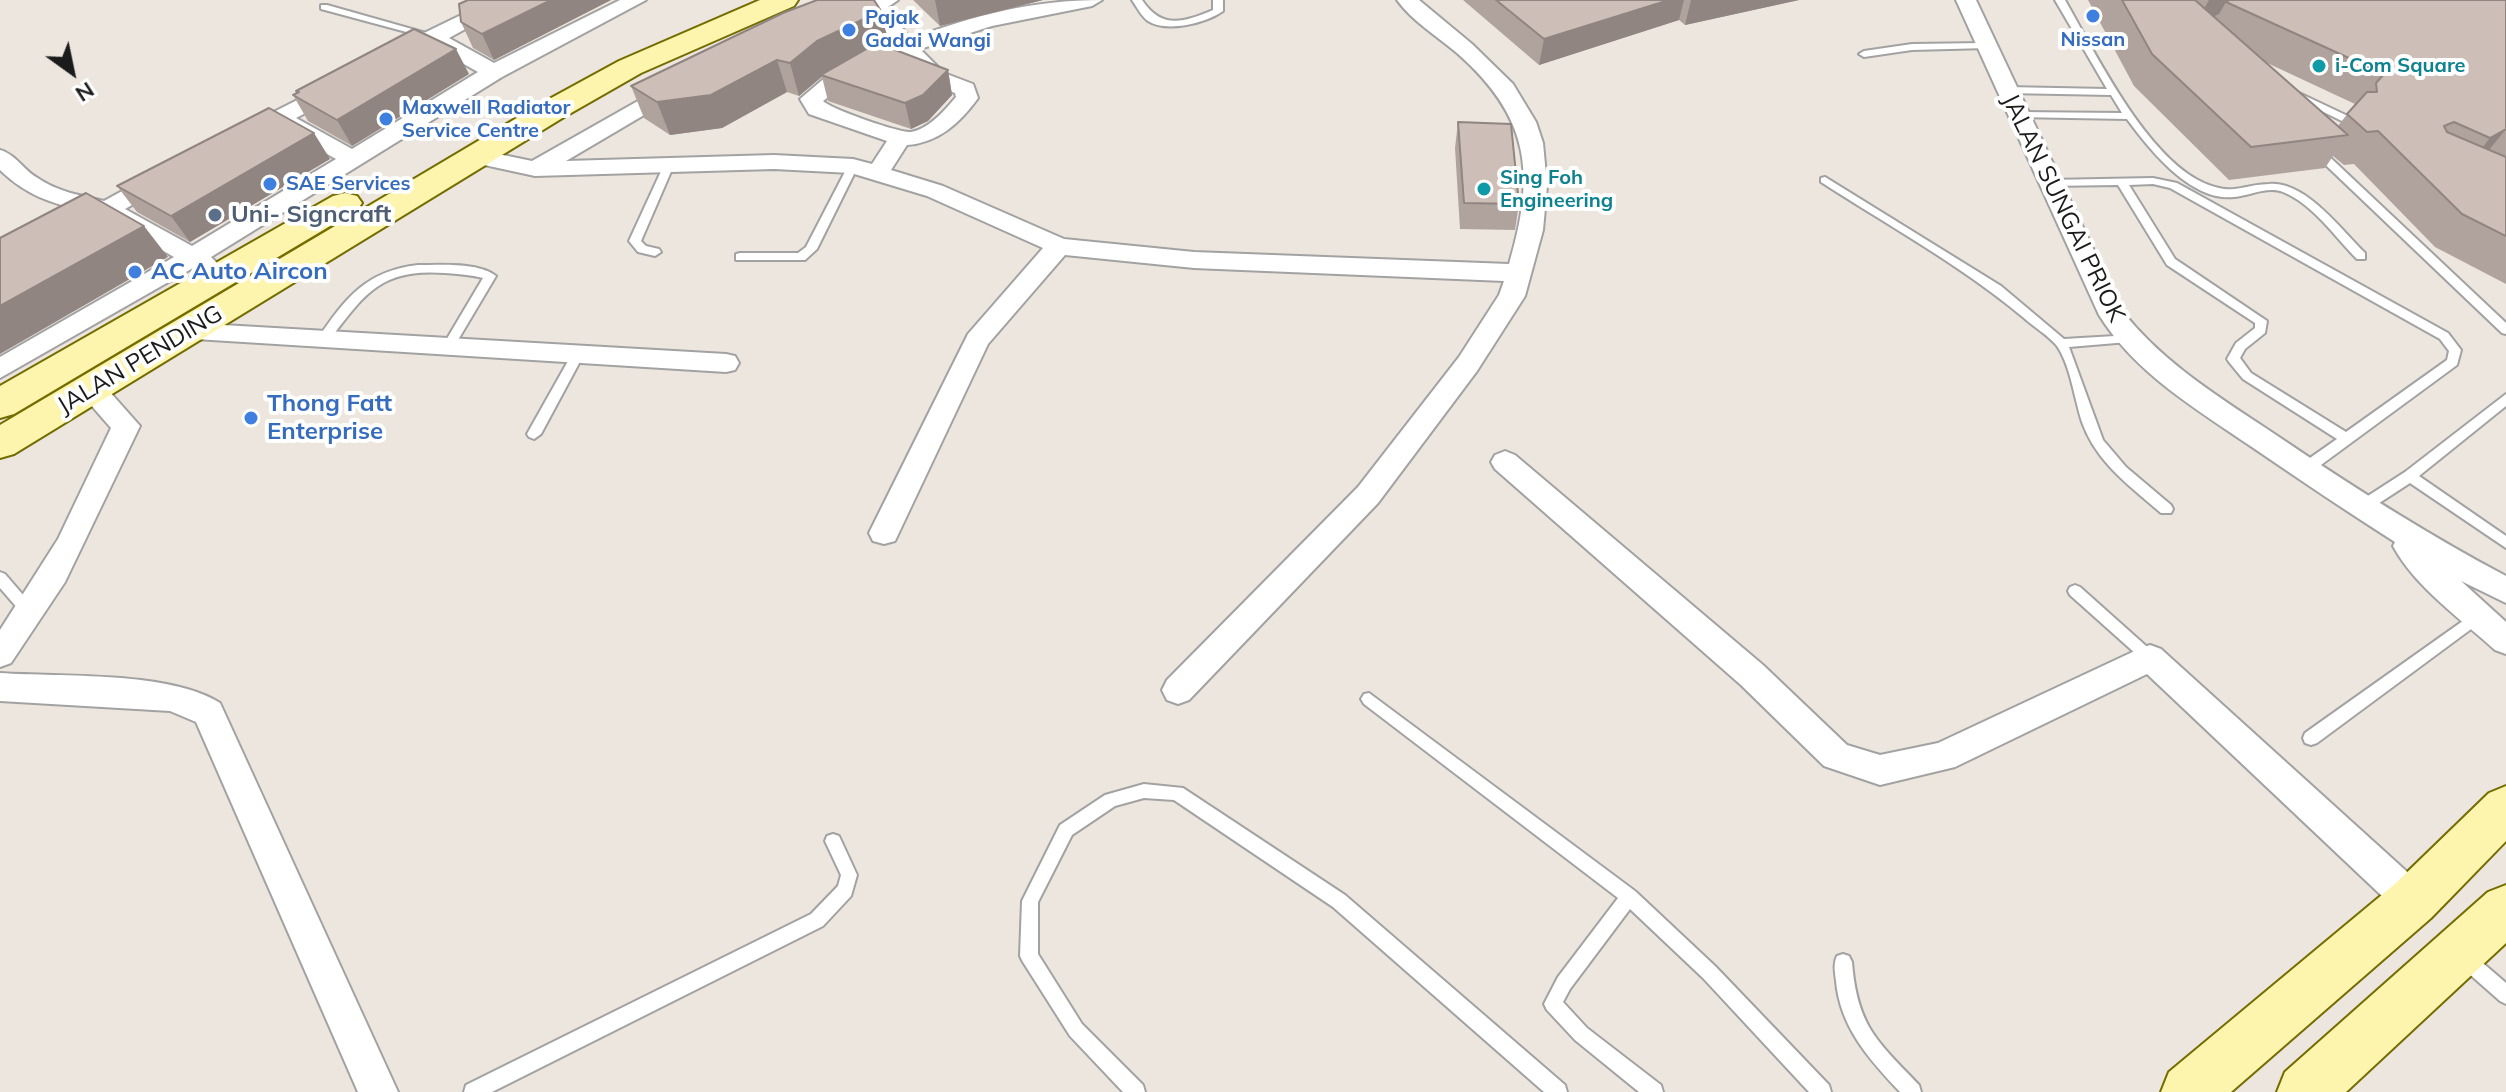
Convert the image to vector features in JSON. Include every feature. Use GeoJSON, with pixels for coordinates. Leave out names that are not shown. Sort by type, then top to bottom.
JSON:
{"type":"FeatureCollection","features":[{"type":"Feature","properties":{"kind":"main road","name":"JALAN PENDING"},"geometry":{"type":"LineString","coordinates":[[0,404],[207,266],[597,60],[722,0]]}},
{"type":"Feature","properties":{"kind":"main road","name":"JALAN PENDING"},"geometry":{"type":"LineString","coordinates":[[0,444],[474,156],[630,67],[784,0]]}},
{"type":"Feature","properties":{"kind":"main road"},"geometry":{"type":"LineString","coordinates":[[2189,1092],[2413,901],[2506,808]]}},
{"type":"Feature","properties":{"kind":"main road"},"geometry":{"type":"LineString","coordinates":[[2305,1092],[2506,910]]}},
{"type":"Feature","properties":{"kind":"street"},"geometry":{"type":"LineString","coordinates":[[377,66],[508,0]]}},
{"type":"Feature","properties":{"kind":"street"},"geometry":{"type":"LineString","coordinates":[[0,369],[207,266],[351,158],[494,72],[636,0]]}},
{"type":"Feature","properties":{"kind":"street"},"geometry":{"type":"LineString","coordinates":[[818,23],[879,1],[906,48],[936,78],[965,89],[967,98],[950,118],[933,131],[913,140],[817,109],[811,99],[831,80],[906,48],[935,36],[1092,0]]}},
{"type":"Feature","properties":{"kind":"street"},"geometry":{"type":"LineString","coordinates":[[1178,690],[1368,495],[1468,364],[1512,296],[1535,222],[1536,179],[1530,141],[1514,100],[1407,0]]}},
{"type":"Feature","properties":{"kind":"street","name":"JALAN SUNGAI PRIOK"},"geometry":{"type":"LineString","coordinates":[[1966,0],[1984,46],[2112,315],[2128,338],[2179,383],[2391,526]]}},
{"type":"Feature","properties":{"kind":"street"},"geometry":{"type":"LineString","coordinates":[[432,37],[494,72]]}},
{"type":"Feature","properties":{"kind":"street"},"geometry":{"type":"LineString","coordinates":[[535,169],[637,106],[691,79]]}},
{"type":"Feature","properties":{"kind":"street"},"geometry":{"type":"LineString","coordinates":[[229,144],[349,81]]}},
{"type":"Feature","properties":{"kind":"street"},"geometry":{"type":"LineString","coordinates":[[279,117],[351,158]]}},
{"type":"Feature","properties":{"kind":"street"},"geometry":{"type":"LineString","coordinates":[[879,171],[900,138]]}},
{"type":"Feature","properties":{"kind":"street"},"geometry":{"type":"LineString","coordinates":[[474,156],[535,169],[774,162],[853,166],[879,171],[935,191],[1059,246],[1194,260],[1519,273]]}},
{"type":"Feature","properties":{"kind":"street"},"geometry":{"type":"LineString","coordinates":[[0,157],[25,181],[50,196],[107,209],[207,266]]}},
{"type":"Feature","properties":{"kind":"street"},"geometry":{"type":"LineString","coordinates":[[53,239],[179,170]]}},
{"type":"Feature","properties":{"kind":"street"},"geometry":{"type":"LineString","coordinates":[[884,533],[977,340],[1059,246]]}},
{"type":"Feature","properties":{"kind":"street"},"geometry":{"type":"LineString","coordinates":[[188,332],[726,363]]}},
{"type":"Feature","properties":{"kind":"street"},"geometry":{"type":"LineString","coordinates":[[0,654],[31,614],[105,474],[126,426],[91,389]]}},
{"type":"Feature","properties":{"kind":"street"},"geometry":{"type":"LineString","coordinates":[[1505,462],[1752,675],[1836,756],[1880,770],[1943,757],[2150,658],[2261,757],[2413,901]]}},
{"type":"Feature","properties":{"kind":"street"},"geometry":{"type":"LineString","coordinates":[[2391,526],[2506,591]]}},
{"type":"Feature","properties":{"kind":"street"},"geometry":{"type":"LineString","coordinates":[[2391,526],[2428,569],[2506,641]]}},
{"type":"Feature","properties":{"kind":"street"},"geometry":{"type":"LineString","coordinates":[[0,687],[170,697],[193,703],[208,713],[378,1092]]}},
{"type":"Feature","properties":{"kind":"lane"},"geometry":{"type":"LineString","coordinates":[[1137,0],[1149,17],[1165,23],[1207,16],[1218,11],[1218,0]]}},
{"type":"Feature","properties":{"kind":"lane"},"geometry":{"type":"LineString","coordinates":[[2060,0],[2111,92],[2128,116],[2191,180],[2224,194],[2275,187],[2293,191],[2361,256]]}},
{"type":"Feature","properties":{"kind":"lane"},"geometry":{"type":"LineString","coordinates":[[324,7],[432,37]]}},
{"type":"Feature","properties":{"kind":"lane"},"geometry":{"type":"LineString","coordinates":[[1864,54],[1912,47],[1984,46]]}},
{"type":"Feature","properties":{"kind":"lane"},"geometry":{"type":"LineString","coordinates":[[2006,90],[2111,92]]}},
{"type":"Feature","properties":{"kind":"lane"},"geometry":{"type":"LineString","coordinates":[[2292,92],[2302,104],[2348,120]]}},
{"type":"Feature","properties":{"kind":"lane"},"geometry":{"type":"LineString","coordinates":[[2018,115],[2128,116]]}},
{"type":"Feature","properties":{"kind":"lane"},"geometry":{"type":"LineString","coordinates":[[2308,143],[2506,330]]}},
{"type":"Feature","properties":{"kind":"lane"},"geometry":{"type":"LineString","coordinates":[[740,257],[801,257],[811,249],[853,166]]}},
{"type":"Feature","properties":{"kind":"lane"},"geometry":{"type":"LineString","coordinates":[[655,252],[642,249],[635,241],[668,167]]}},
{"type":"Feature","properties":{"kind":"lane"},"geometry":{"type":"LineString","coordinates":[[1825,180],[1997,289],[2061,343],[2074,365],[2097,441],[2122,471],[2166,509]]}},
{"type":"Feature","properties":{"kind":"lane"},"geometry":{"type":"LineString","coordinates":[[2049,183],[2123,184],[2153,181],[2173,185],[2444,336],[2455,350],[2453,362],[2305,469]]}},
{"type":"Feature","properties":{"kind":"lane"},"geometry":{"type":"LineString","coordinates":[[2123,184],[2171,262],[2261,321],[2261,330],[2240,346],[2233,359],[2247,376],[2347,439]]}},
{"type":"Feature","properties":{"kind":"lane"},"geometry":{"type":"LineString","coordinates":[[323,340],[365,286],[392,272],[413,267],[490,276],[448,347]]}},
{"type":"Feature","properties":{"kind":"lane"},"geometry":{"type":"LineString","coordinates":[[2061,343],[2128,338]]}},
{"type":"Feature","properties":{"kind":"lane"},"geometry":{"type":"LineString","coordinates":[[534,434],[578,354]]}},
{"type":"Feature","properties":{"kind":"lane"},"geometry":{"type":"LineString","coordinates":[[2362,507],[2410,476],[2506,399]]}},
{"type":"Feature","properties":{"kind":"lane"},"geometry":{"type":"LineString","coordinates":[[2410,476],[2506,543]]}},
{"type":"Feature","properties":{"kind":"lane"},"geometry":{"type":"LineString","coordinates":[[0,578],[31,614]]}},
{"type":"Feature","properties":{"kind":"lane"},"geometry":{"type":"LineString","coordinates":[[2075,591],[2150,658]]}},
{"type":"Feature","properties":{"kind":"lane"},"geometry":{"type":"LineString","coordinates":[[2311,738],[2477,617]]}},
{"type":"Feature","properties":{"kind":"lane"},"geometry":{"type":"LineString","coordinates":[[1369,699],[1629,897],[1709,972],[1822,1092]]}},
{"type":"Feature","properties":{"kind":"lane"},"geometry":{"type":"LineString","coordinates":[[1136,1092],[1076,1030],[1029,956],[1030,901],[1066,830],[1111,800],[1144,791],[1177,793],[1339,901],[1558,1092]]}},
{"type":"Feature","properties":{"kind":"lane"},"geometry":{"type":"LineString","coordinates":[[473,1092],[817,920],[845,890],[849,875],[833,841]]}},
{"type":"Feature","properties":{"kind":"lane"},"geometry":{"type":"LineString","coordinates":[[1629,897],[1564,983],[1553,1004],[1581,1034],[1654,1092]]}},
{"type":"Feature","properties":{"kind":"lane"},"geometry":{"type":"LineString","coordinates":[[2458,953],[2506,995]]}},
{"type":"Feature","properties":{"kind":"lane"},"geometry":{"type":"LineString","coordinates":[[1843,962],[1844,995],[1855,1028],[1912,1092]]}},
{"type":"Feature","properties":{"kind":"building"},"geometry":{"type":"Polygon","coordinates":[[[468,0],[551,0],[482,34],[461,22],[459,4],[468,0]]]}},
{"type":"Feature","properties":{"kind":"building"},"geometry":{"type":"Polygon","coordinates":[[[817,0],[874,0],[881,11],[817,41],[790,63],[777,60],[711,95],[657,102],[631,86],[783,13],[817,0]]]}},
{"type":"Feature","properties":{"kind":"building"},"geometry":{"type":"Polygon","coordinates":[[[1496,0],[1669,0],[1544,39],[1496,0]]]}},
{"type":"Feature","properties":{"kind":"building"},"geometry":{"type":"Polygon","coordinates":[[[2122,0],[2195,0],[2348,135],[2251,147],[2152,54],[2122,0]]]}},
{"type":"Feature","properties":{"kind":"building","name":"i-Com Square"},"geometry":{"type":"Polygon","coordinates":[[[2506,0],[2506,129],[2490,138],[2454,122],[2444,126],[2447,132],[2506,157],[2506,236],[2462,214],[2378,131],[2367,132],[2347,114],[2367,92],[2377,92],[2376,83],[2384,74],[2226,2],[2506,0]]]}},
{"type":"Feature","properties":{"kind":"building"},"geometry":{"type":"Polygon","coordinates":[[[414,29],[456,49],[337,120],[293,95],[299,92],[296,91],[414,29]]]}},
{"type":"Feature","properties":{"kind":"building"},"geometry":{"type":"Polygon","coordinates":[[[877,43],[948,70],[923,95],[905,103],[821,75],[877,43]]]}},
{"type":"Feature","properties":{"kind":"building"},"geometry":{"type":"Polygon","coordinates":[[[269,108],[314,133],[171,216],[117,186],[269,108]]]}},
{"type":"Feature","properties":{"kind":"building","name":"Sing Foh Engineering"},"geometry":{"type":"Polygon","coordinates":[[[1458,122],[1511,124],[1519,204],[1464,203],[1458,122]]]}},
{"type":"Feature","properties":{"kind":"building"},"geometry":{"type":"Polygon","coordinates":[[[86,193],[144,226],[0,306],[0,238],[86,193]]]}},
{"type":"Feature","properties":{"kind":"place","name":"Nissan"},"geometry":{"type":"Point","coordinates":[2093,16]}},
{"type":"Feature","properties":{"kind":"place","name":"Pajak Gadai Wangi"},"geometry":{"type":"Point","coordinates":[849,30]}},
{"type":"Feature","properties":{"kind":"place","name":"i-Com Square"},"geometry":{"type":"Point","coordinates":[2319,66]}},
{"type":"Feature","properties":{"kind":"place","name":"Maxwell Radiator Service Centre"},"geometry":{"type":"Point","coordinates":[386,119]}},
{"type":"Feature","properties":{"kind":"place","name":"SAE Services"},"geometry":{"type":"Point","coordinates":[270,184]}},
{"type":"Feature","properties":{"kind":"place","name":"Sing Foh Engineering"},"geometry":{"type":"Point","coordinates":[1484,189]}},
{"type":"Feature","properties":{"kind":"place","name":"Uni- Signcraft"},"geometry":{"type":"Point","coordinates":[215,215]}},
{"type":"Feature","properties":{"kind":"place","name":"AC Auto Aircon"},"geometry":{"type":"Point","coordinates":[135,272]}},
{"type":"Feature","properties":{"kind":"place","name":"Thong Fatt Enterprise"},"geometry":{"type":"Point","coordinates":[251,418]}}]}
